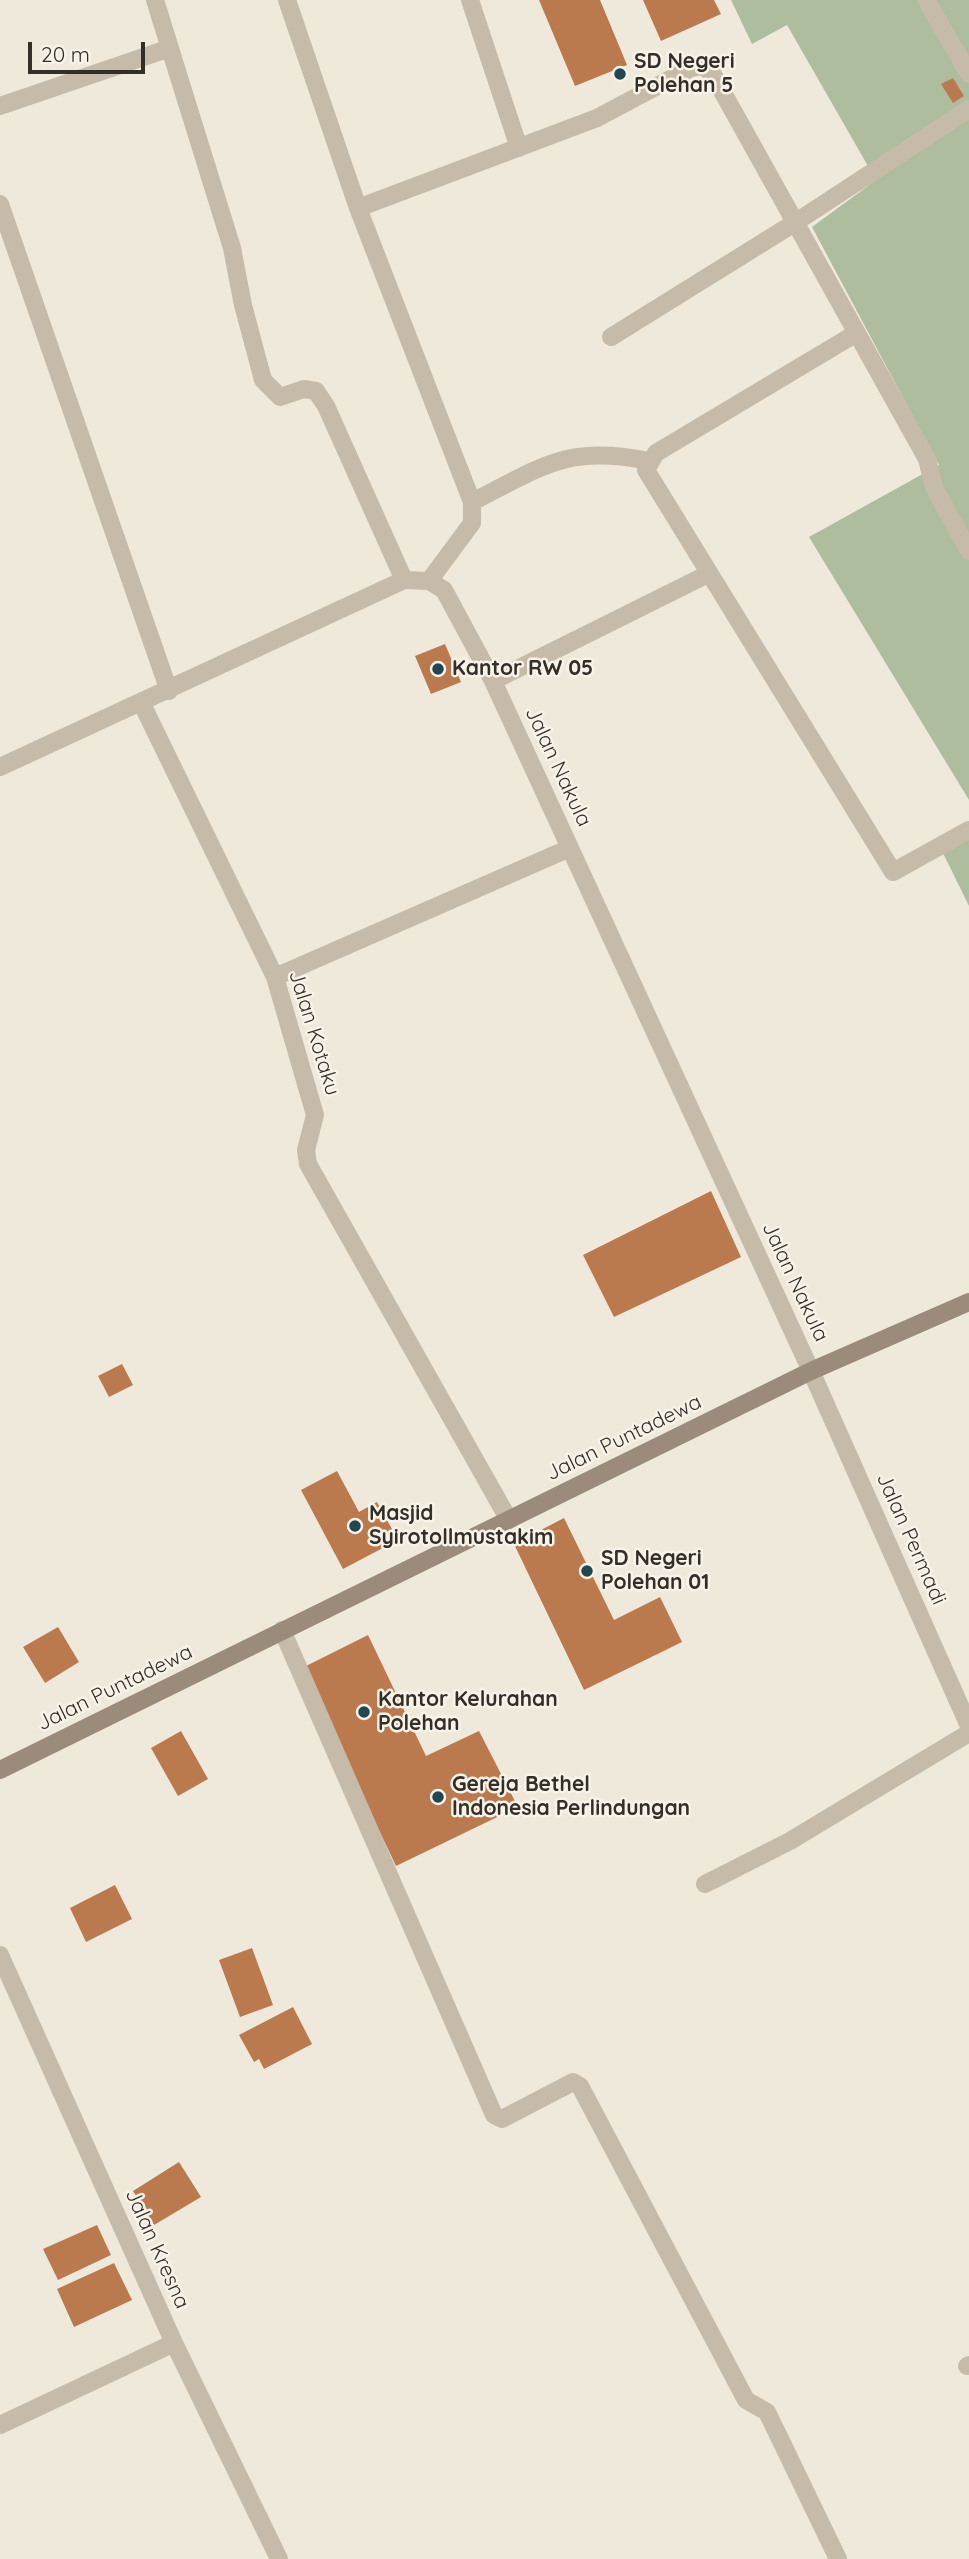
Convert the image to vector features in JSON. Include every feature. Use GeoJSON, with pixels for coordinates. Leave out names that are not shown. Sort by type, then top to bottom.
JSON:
{"type":"FeatureCollection","features":[{"type":"Feature","properties":{"kind":"street"},"geometry":{"type":"LineString","coordinates":[[155,0],[232,248],[243,305],[263,380],[280,397],[304,389],[316,391],[326,406],[404,580]]}},
{"type":"Feature","properties":{"kind":"street"},"geometry":{"type":"LineString","coordinates":[[470,0],[519,148]]}},
{"type":"Feature","properties":{"kind":"street"},"geometry":{"type":"LineString","coordinates":[[926,0],[969,74]]}},
{"type":"Feature","properties":{"kind":"street"},"geometry":{"type":"LineString","coordinates":[[0,767],[404,580],[429,580],[472,523],[472,502],[358,208],[292,1]]}},
{"type":"Feature","properties":{"kind":"street"},"geometry":{"type":"LineString","coordinates":[[0,107],[170,48]]}},
{"type":"Feature","properties":{"kind":"street"},"geometry":{"type":"LineString","coordinates":[[358,208],[597,118],[691,68],[702,66],[712,73],[927,459],[934,488],[969,551]]}},
{"type":"Feature","properties":{"kind":"street"},"geometry":{"type":"LineString","coordinates":[[611,337],[969,110]]}},
{"type":"Feature","properties":{"kind":"street"},"geometry":{"type":"LineString","coordinates":[[0,204],[169,691]]}},
{"type":"Feature","properties":{"kind":"street"},"geometry":{"type":"LineString","coordinates":[[855,334],[656,453],[646,470],[893,872],[969,830]]}},
{"type":"Feature","properties":{"kind":"street"},"geometry":{"type":"LineString","coordinates":[[472,502],[553,462],[585,454],[613,454],[649,461]]}},
{"type":"Feature","properties":{"kind":"street"},"geometry":{"type":"LineString","coordinates":[[493,681],[708,574]]}},
{"type":"Feature","properties":{"kind":"street","name":"Jalan Nakula"},"geometry":{"type":"LineString","coordinates":[[429,580],[444,590],[493,681],[811,1371]]}},
{"type":"Feature","properties":{"kind":"street","name":"Jalan Kotaku"},"geometry":{"type":"LineString","coordinates":[[141,702],[275,977],[315,1115],[306,1150],[308,1164],[509,1520]]}},
{"type":"Feature","properties":{"kind":"street"},"geometry":{"type":"LineString","coordinates":[[275,977],[570,848]]}},
{"type":"Feature","properties":{"kind":"street","name":"Jalan Puntadewa"},"geometry":{"type":"LineString","coordinates":[[0,1770],[811,1371],[969,1301]]}},
{"type":"Feature","properties":{"kind":"street","name":"Jalan Permadi"},"geometry":{"type":"LineString","coordinates":[[811,1371],[969,1726]]}},
{"type":"Feature","properties":{"kind":"street"},"geometry":{"type":"LineString","coordinates":[[282,1630],[494,2115],[502,2119],[573,2082],[580,2086],[746,2400],[768,2412],[838,2559]]}},
{"type":"Feature","properties":{"kind":"street"},"geometry":{"type":"LineString","coordinates":[[705,1884],[790,1841],[969,1733]]}},
{"type":"Feature","properties":{"kind":"street","name":"Jalan Kresna"},"geometry":{"type":"LineString","coordinates":[[0,1955],[174,2343],[279,2559]]}},
{"type":"Feature","properties":{"kind":"street"},"geometry":{"type":"LineString","coordinates":[[0,2425],[174,2343]]}},
{"type":"Feature","properties":{"kind":"green space"},"geometry":{"type":"Polygon","coordinates":[[[731,0],[969,0],[969,800],[809,537],[939,465],[812,227],[876,180],[787,25],[752,44],[731,0]]]}},
{"type":"Feature","properties":{"kind":"green space"},"geometry":{"type":"Polygon","coordinates":[[[969,830],[969,906],[941,849],[969,830]]]}},
{"type":"Feature","properties":{"kind":"building"},"geometry":{"type":"Polygon","coordinates":[[[539,0],[600,0],[627,65],[575,86],[539,0]]]}},
{"type":"Feature","properties":{"kind":"building"},"geometry":{"type":"Polygon","coordinates":[[[643,0],[714,0],[721,14],[661,41],[643,0]]]}},
{"type":"Feature","properties":{"kind":"building"},"geometry":{"type":"Polygon","coordinates":[[[953,78],[964,96],[953,103],[941,84],[953,78]]]}},
{"type":"Feature","properties":{"kind":"building","name":"Kantor RW 05"},"geometry":{"type":"Polygon","coordinates":[[[445,644],[461,682],[431,694],[415,656],[445,644]]]}},
{"type":"Feature","properties":{"kind":"building"},"geometry":{"type":"Polygon","coordinates":[[[711,1191],[741,1257],[614,1317],[583,1255],[711,1191]]]}},
{"type":"Feature","properties":{"kind":"building"},"geometry":{"type":"Polygon","coordinates":[[[122,1364],[133,1385],[109,1397],[98,1376],[122,1364]]]}},
{"type":"Feature","properties":{"kind":"building","name":"Masjid Syirotollmustakim"},"geometry":{"type":"Polygon","coordinates":[[[337,1471],[359,1512],[377,1502],[398,1540],[343,1569],[301,1490],[337,1471]]]}},
{"type":"Feature","properties":{"kind":"building","name":"SD Negeri Polehan 01"},"geometry":{"type":"Polygon","coordinates":[[[564,1518],[614,1620],[660,1597],[682,1642],[584,1690],[514,1544],[564,1518]]]}},
{"type":"Feature","properties":{"kind":"building"},"geometry":{"type":"Polygon","coordinates":[[[58,1627],[79,1662],[45,1683],[23,1647],[58,1627]]]}},
{"type":"Feature","properties":{"kind":"building"},"geometry":{"type":"Polygon","coordinates":[[[368,1635],[426,1756],[479,1731],[518,1807],[396,1866],[302,1668],[368,1635]]]}},
{"type":"Feature","properties":{"kind":"building"},"geometry":{"type":"Polygon","coordinates":[[[181,1731],[208,1779],[178,1796],[151,1748],[181,1731]]]}},
{"type":"Feature","properties":{"kind":"building"},"geometry":{"type":"Polygon","coordinates":[[[115,1885],[132,1919],[86,1942],[70,1908],[115,1885]]]}},
{"type":"Feature","properties":{"kind":"building"},"geometry":{"type":"Polygon","coordinates":[[[252,1948],[273,2005],[240,2017],[219,1960],[252,1948]]]}},
{"type":"Feature","properties":{"kind":"building"},"geometry":{"type":"Polygon","coordinates":[[[293,2007],[312,2044],[264,2069],[259,2059],[254,2062],[239,2035],[293,2007]]]}},
{"type":"Feature","properties":{"kind":"building"},"geometry":{"type":"Polygon","coordinates":[[[179,2162],[201,2197],[154,2225],[133,2191],[179,2162]]]}},
{"type":"Feature","properties":{"kind":"building"},"geometry":{"type":"Polygon","coordinates":[[[97,2225],[111,2255],[58,2280],[43,2249],[97,2225]]]}},
{"type":"Feature","properties":{"kind":"building"},"geometry":{"type":"Polygon","coordinates":[[[114,2263],[132,2300],[74,2327],[57,2289],[114,2263]]]}},
{"type":"Feature","properties":{"kind":"place","name":"SD Negeri Polehan 5"},"geometry":{"type":"Point","coordinates":[620,74]}},
{"type":"Feature","properties":{"kind":"place","name":"Kantor RW 05"},"geometry":{"type":"Point","coordinates":[438,669]}},
{"type":"Feature","properties":{"kind":"place","name":"Masjid Syirotollmustakim"},"geometry":{"type":"Point","coordinates":[355,1526]}},
{"type":"Feature","properties":{"kind":"place","name":"SD Negeri Polehan 01"},"geometry":{"type":"Point","coordinates":[587,1571]}},
{"type":"Feature","properties":{"kind":"place","name":"Kantor Kelurahan Polehan"},"geometry":{"type":"Point","coordinates":[364,1712]}},
{"type":"Feature","properties":{"kind":"place","name":"Gereja Bethel Indonesia Perlindungan"},"geometry":{"type":"Point","coordinates":[438,1797]}}]}
